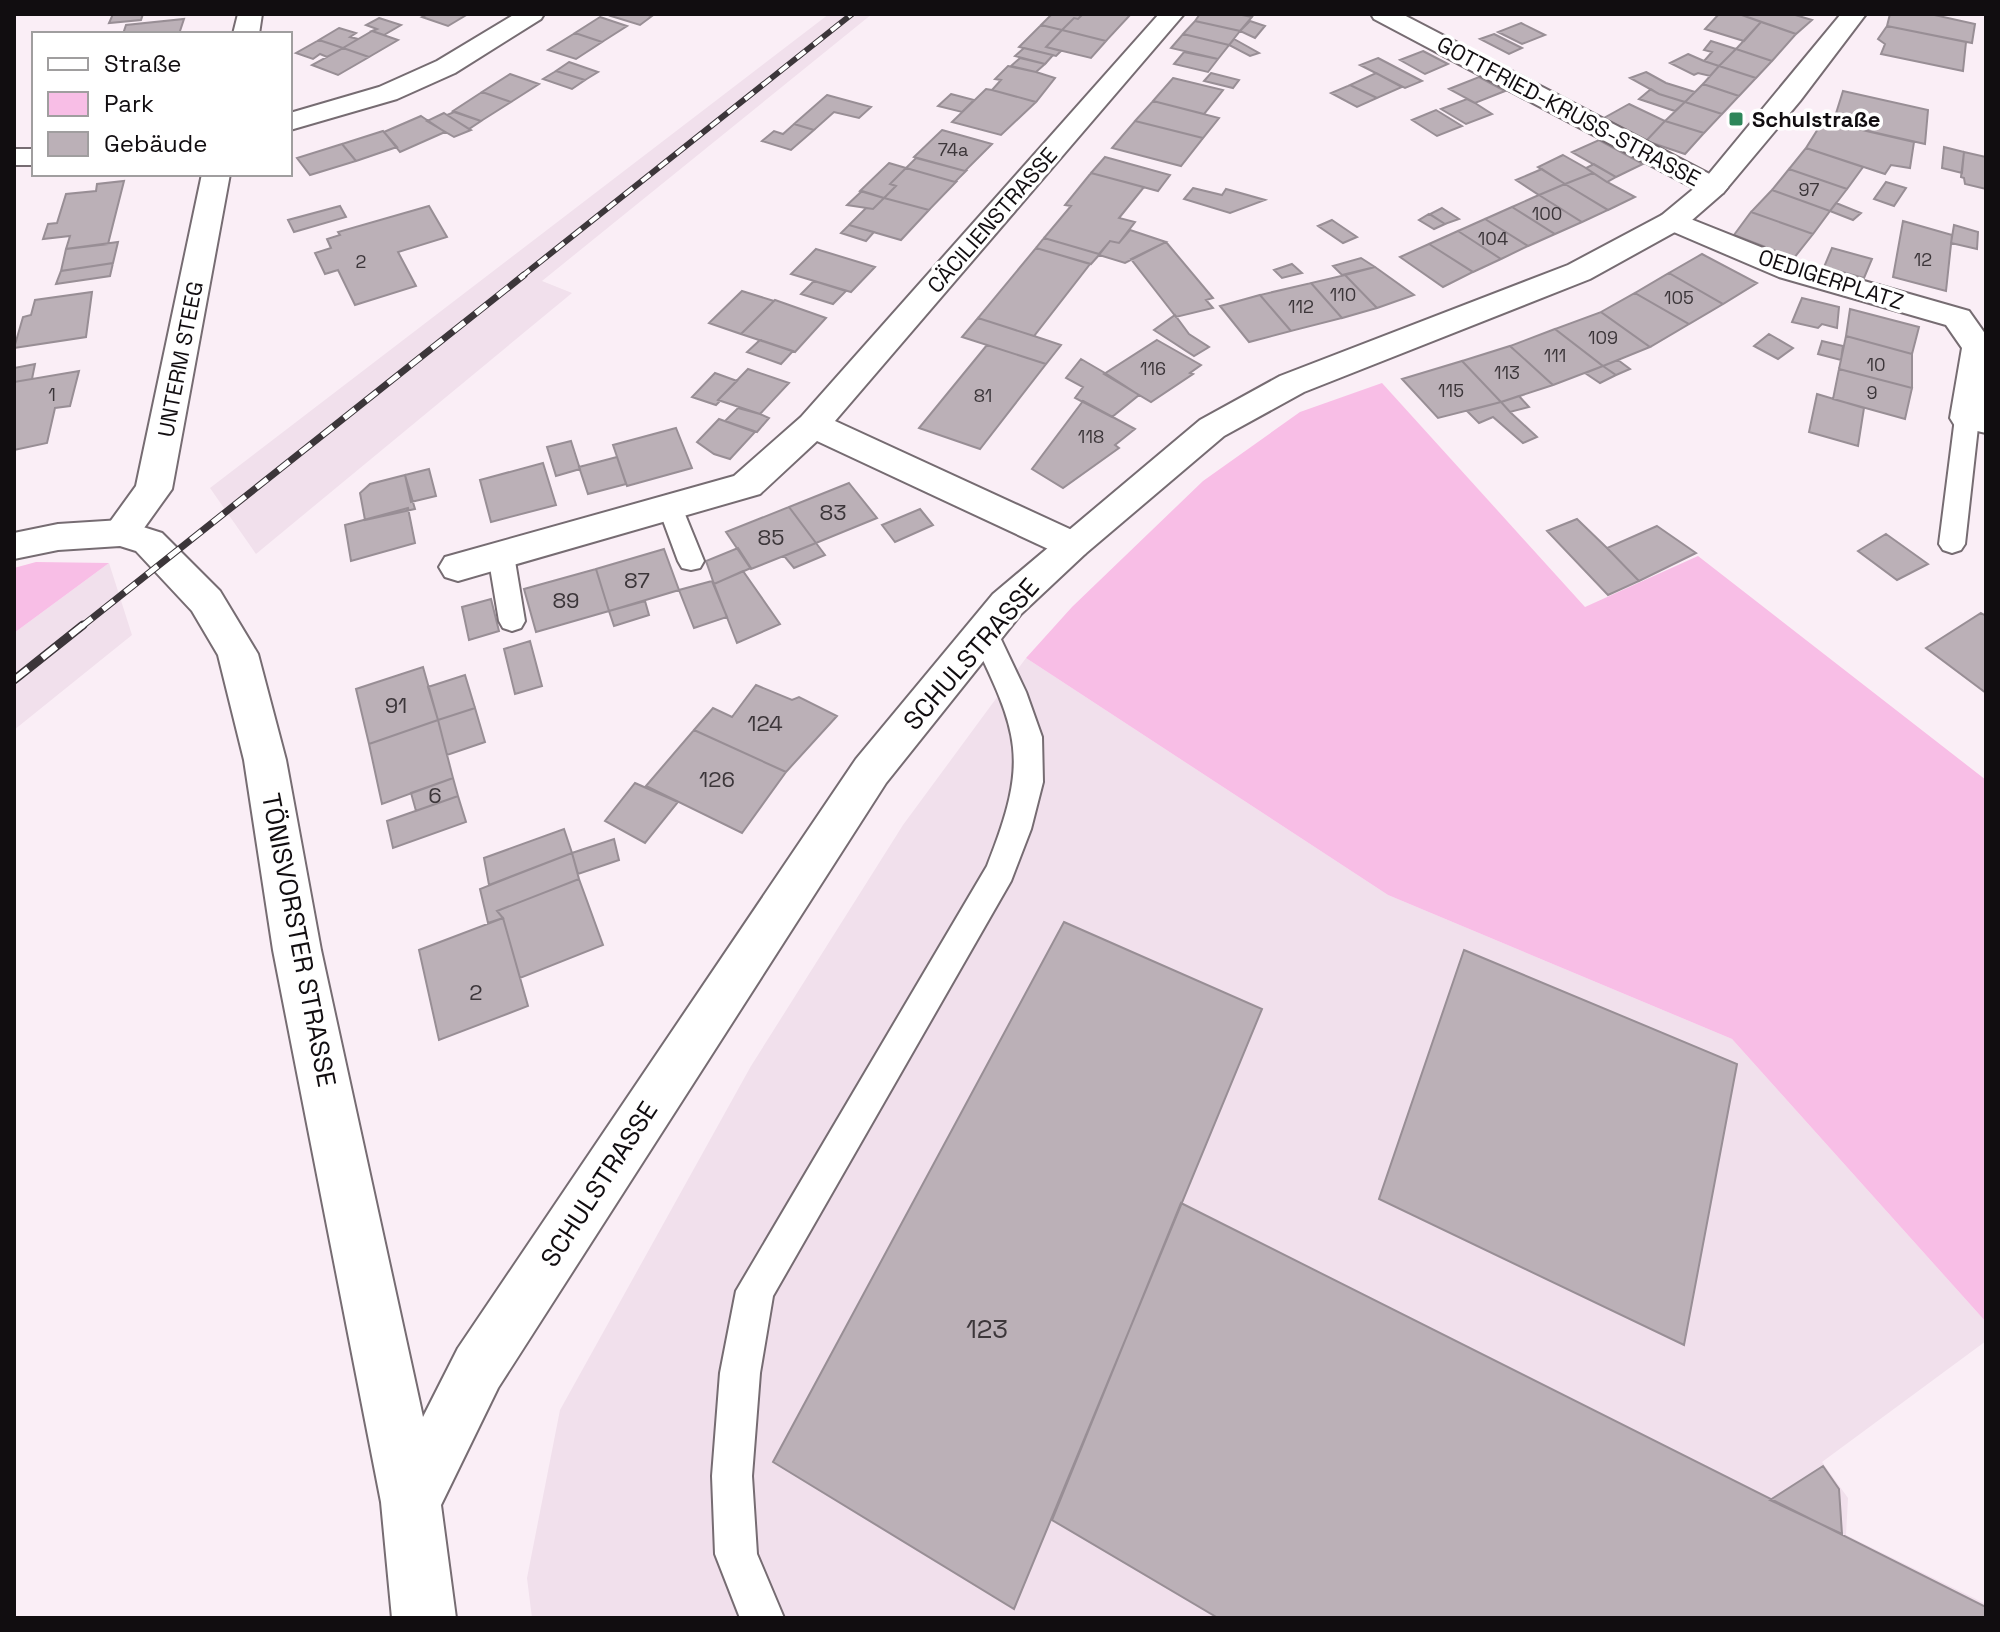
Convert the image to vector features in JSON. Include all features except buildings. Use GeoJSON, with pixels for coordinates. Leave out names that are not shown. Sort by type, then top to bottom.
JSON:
{"type":"FeatureCollection","features":[{"type":"Feature","properties":{"kind":"street"},"geometry":{"type":"LineString","coordinates":[[292,121],[388,93],[446,67],[532,14]]}},
{"type":"Feature","properties":{"kind":"street","name":"CÄCILIENSTRASSE"},"geometry":{"type":"LineString","coordinates":[[458,567],[747,485],[813,425],[1172,14]]}},
{"type":"Feature","properties":{"kind":"street","name":"GOTTFRIED-KRUSS-STRASSE"},"geometry":{"type":"LineString","coordinates":[[1383,14],[1713,187]]}},
{"type":"Feature","properties":{"kind":"street","name":"SCHULSTRASSE"},"geometry":{"type":"LineString","coordinates":[[411,1502],[478,1368],[871,771],[1007,604],[1072,545],[1212,428],[1279,392],[1579,272],[1673,221],[1713,187],[1854,14]]}},
{"type":"Feature","properties":{"kind":"street","name":"UNTERM STEEG"},"geometry":{"type":"LineString","coordinates":[[121,533],[154,489],[216,176]]}},
{"type":"Feature","properties":{"kind":"street","name":"OEDIGERPLATZ"},"geometry":{"type":"LineString","coordinates":[[1673,221],[1790,270],[1958,318],[1982,349],[1977,420]]}},
{"type":"Feature","properties":{"kind":"street"},"geometry":{"type":"LineString","coordinates":[[813,425],[1072,545]]}},
{"type":"Feature","properties":{"kind":"street","name":"TÖNISVORSTER STRASSE"},"geometry":{"type":"LineString","coordinates":[[14,546],[58,537],[121,533],[149,542],[206,601],[238,654],[265,760],[297,950],[411,1502],[424,1618]]}},
{"type":"Feature","properties":{"kind":"lane"},"geometry":{"type":"LineString","coordinates":[[1952,544],[1977,420]]}},
{"type":"Feature","properties":{"kind":"lane"},"geometry":{"type":"LineString","coordinates":[[670,507],[691,561]]}},
{"type":"Feature","properties":{"kind":"lane"},"geometry":{"type":"LineString","coordinates":[[501,555],[512,621]]}},
{"type":"Feature","properties":{"kind":"lane"},"geometry":{"type":"LineString","coordinates":[[762,1618],[736,1554],[734,1428],[747,1324],[755,1291],[1000,872],[1022,813],[1030,755],[1017,702],[984,633]]}},
{"type":"Feature","properties":{"kind":"shaded area"},"geometry":{"type":"Polygon","coordinates":[[[829,14],[872,14],[542,281],[572,293],[256,554],[210,488],[829,14]]]}},
{"type":"Feature","properties":{"kind":"shaded area"},"geometry":{"type":"Polygon","coordinates":[[[109,563],[132,635],[14,730],[14,633],[109,563]]]}},
{"type":"Feature","properties":{"kind":"shaded area"},"geometry":{"type":"Polygon","coordinates":[[[1026,658],[1388,895],[1732,1039],[1986,1322],[1986,1341],[1822,1462],[1848,1498],[1846,1535],[1986,1604],[1986,1618],[532,1618],[527,1578],[560,1410],[751,1066],[903,825],[1026,658]]]}},
{"type":"Feature","properties":{"kind":"green space"},"geometry":{"type":"Polygon","coordinates":[[[1382,383],[1585,607],[1698,556],[1986,780],[1986,1322],[1732,1039],[1388,895],[1026,658],[1072,607],[1203,481],[1300,412],[1382,383]]]}},
{"type":"Feature","properties":{"kind":"green space"},"geometry":{"type":"Polygon","coordinates":[[[36,562],[109,563],[14,633],[14,568],[36,562]]]}},
{"type":"Feature","properties":{"kind":"railway"},"geometry":{"type":"LineString","coordinates":[[521,277],[852,14]]}},
{"type":"Feature","properties":{"kind":"railway"},"geometry":{"type":"LineString","coordinates":[[81,627],[524,275]]}},
{"type":"Feature","properties":{"kind":"railway"},"geometry":{"type":"LineString","coordinates":[[14,680],[83,625]]}},
{"type":"Feature","properties":{"kind":"place","name":"Schulstraße"},"geometry":{"type":"Point","coordinates":[1736,119]}}]}
